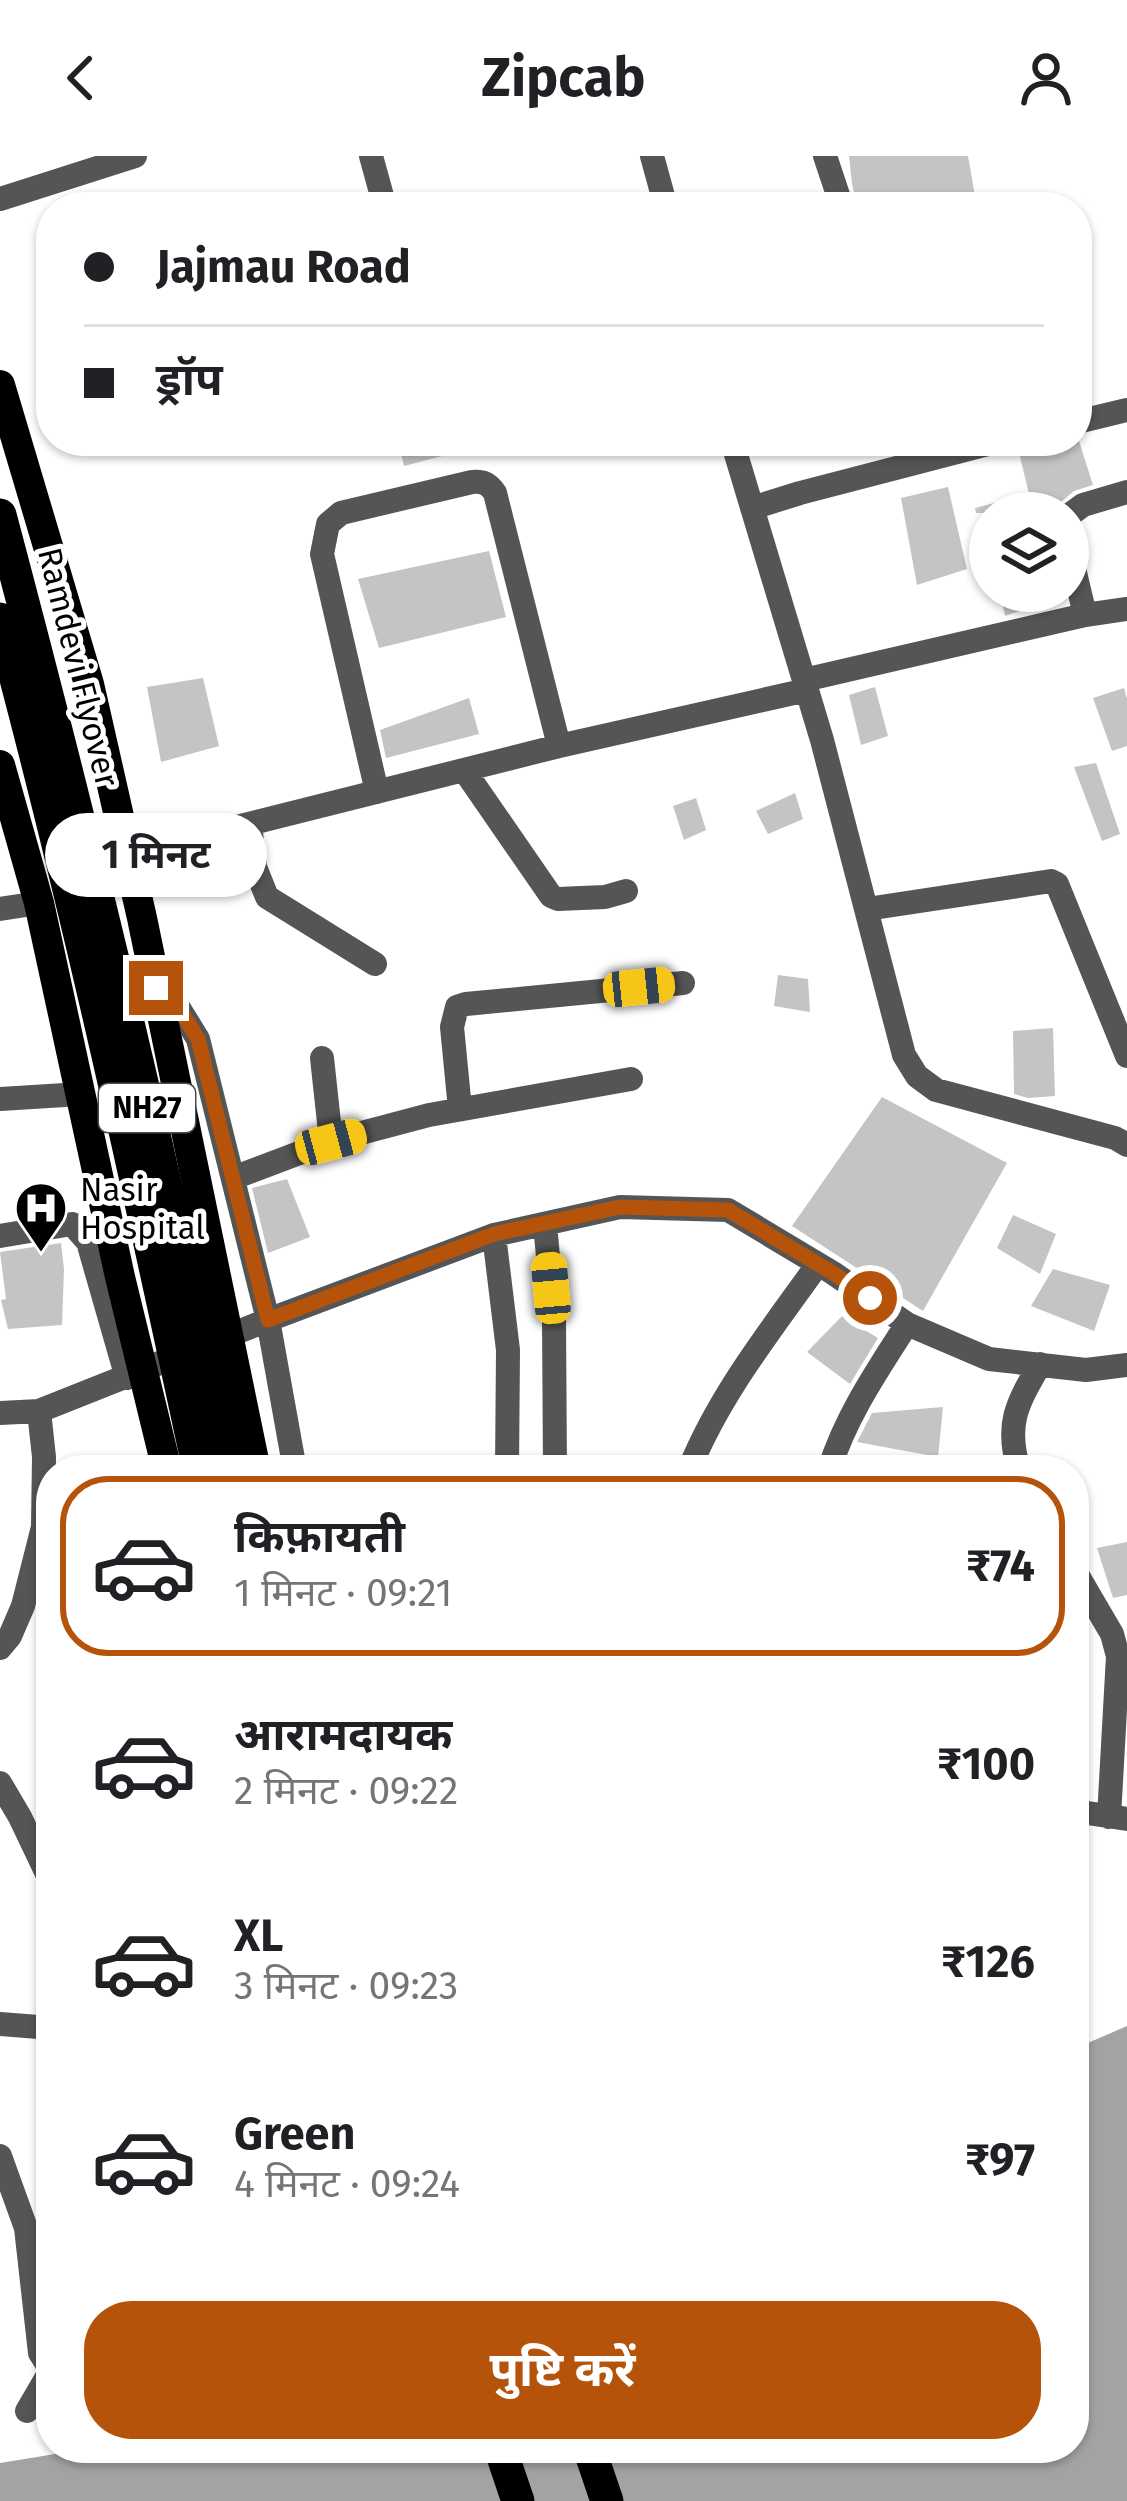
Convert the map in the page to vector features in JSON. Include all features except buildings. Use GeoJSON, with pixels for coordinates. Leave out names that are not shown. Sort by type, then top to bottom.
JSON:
{"type":"FeatureCollection","features":[{"type":"Feature","properties":{"kind":"highway","name":"Ramdevi Flyover"},"geometry":{"type":"LineString","coordinates":[[0,515],[189,1282],[199,1455]]}},
{"type":"Feature","properties":{"kind":"highway","name":"Ramdevi Flyover"},"geometry":{"type":"LineString","coordinates":[[0,619],[127,1131],[198,1400],[220,1455]]}},
{"type":"Feature","properties":{"kind":"highway"},"geometry":{"type":"LineString","coordinates":[[505,2463],[518,2501]]}},
{"type":"Feature","properties":{"kind":"highway"},"geometry":{"type":"LineString","coordinates":[[594,2463],[607,2501]]}},
{"type":"Feature","properties":{"kind":"main road"},"geometry":{"type":"LineString","coordinates":[[0,385],[89,683],[253,1455]]}},
{"type":"Feature","properties":{"kind":"main road"},"geometry":{"type":"LineString","coordinates":[[0,764],[39,903],[139,1373],[163,1455]]}},
{"type":"Feature","properties":{"kind":"street"},"geometry":{"type":"LineString","coordinates":[[0,200],[135,156]]}},
{"type":"Feature","properties":{"kind":"street"},"geometry":{"type":"LineString","coordinates":[[371,156],[382,192]]}},
{"type":"Feature","properties":{"kind":"street"},"geometry":{"type":"LineString","coordinates":[[652,156],[662,192]]}},
{"type":"Feature","properties":{"kind":"street"},"geometry":{"type":"LineString","coordinates":[[825,156],[837,192]]}},
{"type":"Feature","properties":{"kind":"street"},"geometry":{"type":"LineString","coordinates":[[1092,418],[1127,410]]}},
{"type":"Feature","properties":{"kind":"street"},"geometry":{"type":"LineString","coordinates":[[736,456],[805,685],[904,1054],[917,1076],[936,1090],[1127,1145]]}},
{"type":"Feature","properties":{"kind":"street"},"geometry":{"type":"LineString","coordinates":[[752,508],[942,456]]}},
{"type":"Feature","properties":{"kind":"street"},"geometry":{"type":"LineString","coordinates":[[377,792],[322,554],[328,524],[341,513],[472,482],[490,485],[559,746]]}},
{"type":"Feature","properties":{"kind":"street"},"geometry":{"type":"LineString","coordinates":[[1089,503],[1127,492]]}},
{"type":"Feature","properties":{"kind":"street"},"geometry":{"type":"LineString","coordinates":[[125,846],[250,824],[1085,614],[1127,609]]}},
{"type":"Feature","properties":{"kind":"street"},"geometry":{"type":"LineString","coordinates":[[464,770],[551,896],[605,897],[626,891]]}},
{"type":"Feature","properties":{"kind":"street"},"geometry":{"type":"LineString","coordinates":[[250,824],[255,867],[267,897],[375,964]]}},
{"type":"Feature","properties":{"kind":"street"},"geometry":{"type":"LineString","coordinates":[[867,909],[1051,880],[1057,884],[1127,1056]]}},
{"type":"Feature","properties":{"kind":"street"},"geometry":{"type":"LineString","coordinates":[[0,909],[39,903]]}},
{"type":"Feature","properties":{"kind":"street"},"geometry":{"type":"LineString","coordinates":[[460,1109],[452,1027],[457,1007],[683,982]]}},
{"type":"Feature","properties":{"kind":"street"},"geometry":{"type":"LineString","coordinates":[[156,988],[177,1005],[198,1039],[268,1320],[292,1455]]}},
{"type":"Feature","properties":{"kind":"street"},"geometry":{"type":"LineString","coordinates":[[322,1058],[331,1142]]}},
{"type":"Feature","properties":{"kind":"street"},"geometry":{"type":"LineString","coordinates":[[232,1178],[331,1142],[429,1115],[631,1078]]}},
{"type":"Feature","properties":{"kind":"street"},"geometry":{"type":"LineString","coordinates":[[0,1099],[81,1094]]}},
{"type":"Feature","properties":{"kind":"street"},"geometry":{"type":"LineString","coordinates":[[0,1413],[39,1411],[494,1234],[620,1207],[728,1210],[907,1324],[989,1358],[1086,1370],[1127,1365]]}},
{"type":"Feature","properties":{"kind":"street"},"geometry":{"type":"LineString","coordinates":[[545,1224],[554,1321],[555,1455]]}},
{"type":"Feature","properties":{"kind":"street"},"geometry":{"type":"LineString","coordinates":[[0,1237],[72,1225],[83,1233],[139,1373]]}},
{"type":"Feature","properties":{"kind":"street"},"geometry":{"type":"LineString","coordinates":[[494,1234],[508,1350],[507,1455]]}},
{"type":"Feature","properties":{"kind":"street"},"geometry":{"type":"LineString","coordinates":[[695,1455],[736,1380],[818,1264]]}},
{"type":"Feature","properties":{"kind":"street"},"geometry":{"type":"LineString","coordinates":[[834,1455],[861,1395],[907,1324]]}},
{"type":"Feature","properties":{"kind":"street"},"geometry":{"type":"LineString","coordinates":[[1016,1455],[1012,1430],[1017,1404],[1040,1364]]}},
{"type":"Feature","properties":{"kind":"street"},"geometry":{"type":"LineString","coordinates":[[39,1411],[44,1455]]}},
{"type":"Feature","properties":{"kind":"street"},"geometry":{"type":"LineString","coordinates":[[0,1648],[23,1606],[36,1555]]}},
{"type":"Feature","properties":{"kind":"street"},"geometry":{"type":"LineString","coordinates":[[1089,1595],[1112,1634],[1118,1655],[1118,1818]]}},
{"type":"Feature","properties":{"kind":"street"},"geometry":{"type":"LineString","coordinates":[[0,1783],[36,1851]]}},
{"type":"Feature","properties":{"kind":"street"},"geometry":{"type":"LineString","coordinates":[[0,2024],[36,2027]]}},
{"type":"Feature","properties":{"kind":"street"},"geometry":{"type":"LineString","coordinates":[[0,2156],[26,2228],[36,2318]]}},
{"type":"Feature","properties":{"kind":"street"},"geometry":{"type":"LineString","coordinates":[[27,2410],[36,2395]]}},
{"type":"Feature","properties":{"kind":"shaded area"},"geometry":{"type":"Polygon","coordinates":[[[1127,2026],[1127,2501],[0,2501],[0,2463],[36,2457],[36,2463],[1089,2463],[1089,2042],[1127,2026]]]}},
{"type":"Feature","properties":{"kind":"place","name":"Nasir Hospital"},"geometry":{"type":"Point","coordinates":[41,1254]}},
{"type":"Feature","properties":{"kind":"route"},"geometry":{"type":"LineString","coordinates":[[156,988],[177,1005],[198,1039],[268,1320],[494,1234],[620,1207],[728,1210],[870,1298]]}}]}
